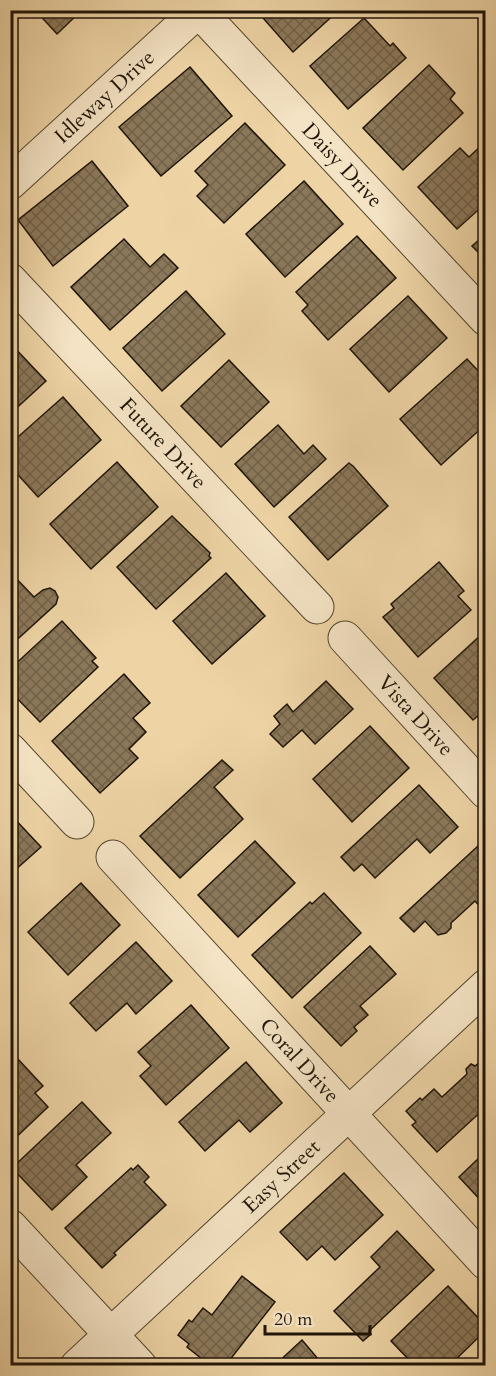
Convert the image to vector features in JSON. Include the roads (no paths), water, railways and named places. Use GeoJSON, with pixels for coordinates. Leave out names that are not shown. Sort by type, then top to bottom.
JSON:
{"type":"FeatureCollection","features":[{"type":"Feature","properties":{"kind":"street","name":"Idleway Drive"},"geometry":{"type":"LineString","coordinates":[[10,183],[198,11]]}},
{"type":"Feature","properties":{"kind":"street","name":"Daisy Drive"},"geometry":{"type":"LineString","coordinates":[[198,11],[486,319]]}},
{"type":"Feature","properties":{"kind":"street","name":"Future Drive"},"geometry":{"type":"LineString","coordinates":[[10,280],[317,607]]}},
{"type":"Feature","properties":{"kind":"street","name":"Vista Drive"},"geometry":{"type":"LineString","coordinates":[[345,638],[486,792]]}},
{"type":"Feature","properties":{"kind":"street"},"geometry":{"type":"LineString","coordinates":[[10,750],[77,822]]}},
{"type":"Feature","properties":{"kind":"street","name":"Coral Drive"},"geometry":{"type":"LineString","coordinates":[[113,857],[486,1263]]}},
{"type":"Feature","properties":{"kind":"street","name":"Easy Street"},"geometry":{"type":"LineString","coordinates":[[77,1365],[486,986]]}},
{"type":"Feature","properties":{"kind":"street"},"geometry":{"type":"LineString","coordinates":[[10,1226],[140,1365]]}}]}
